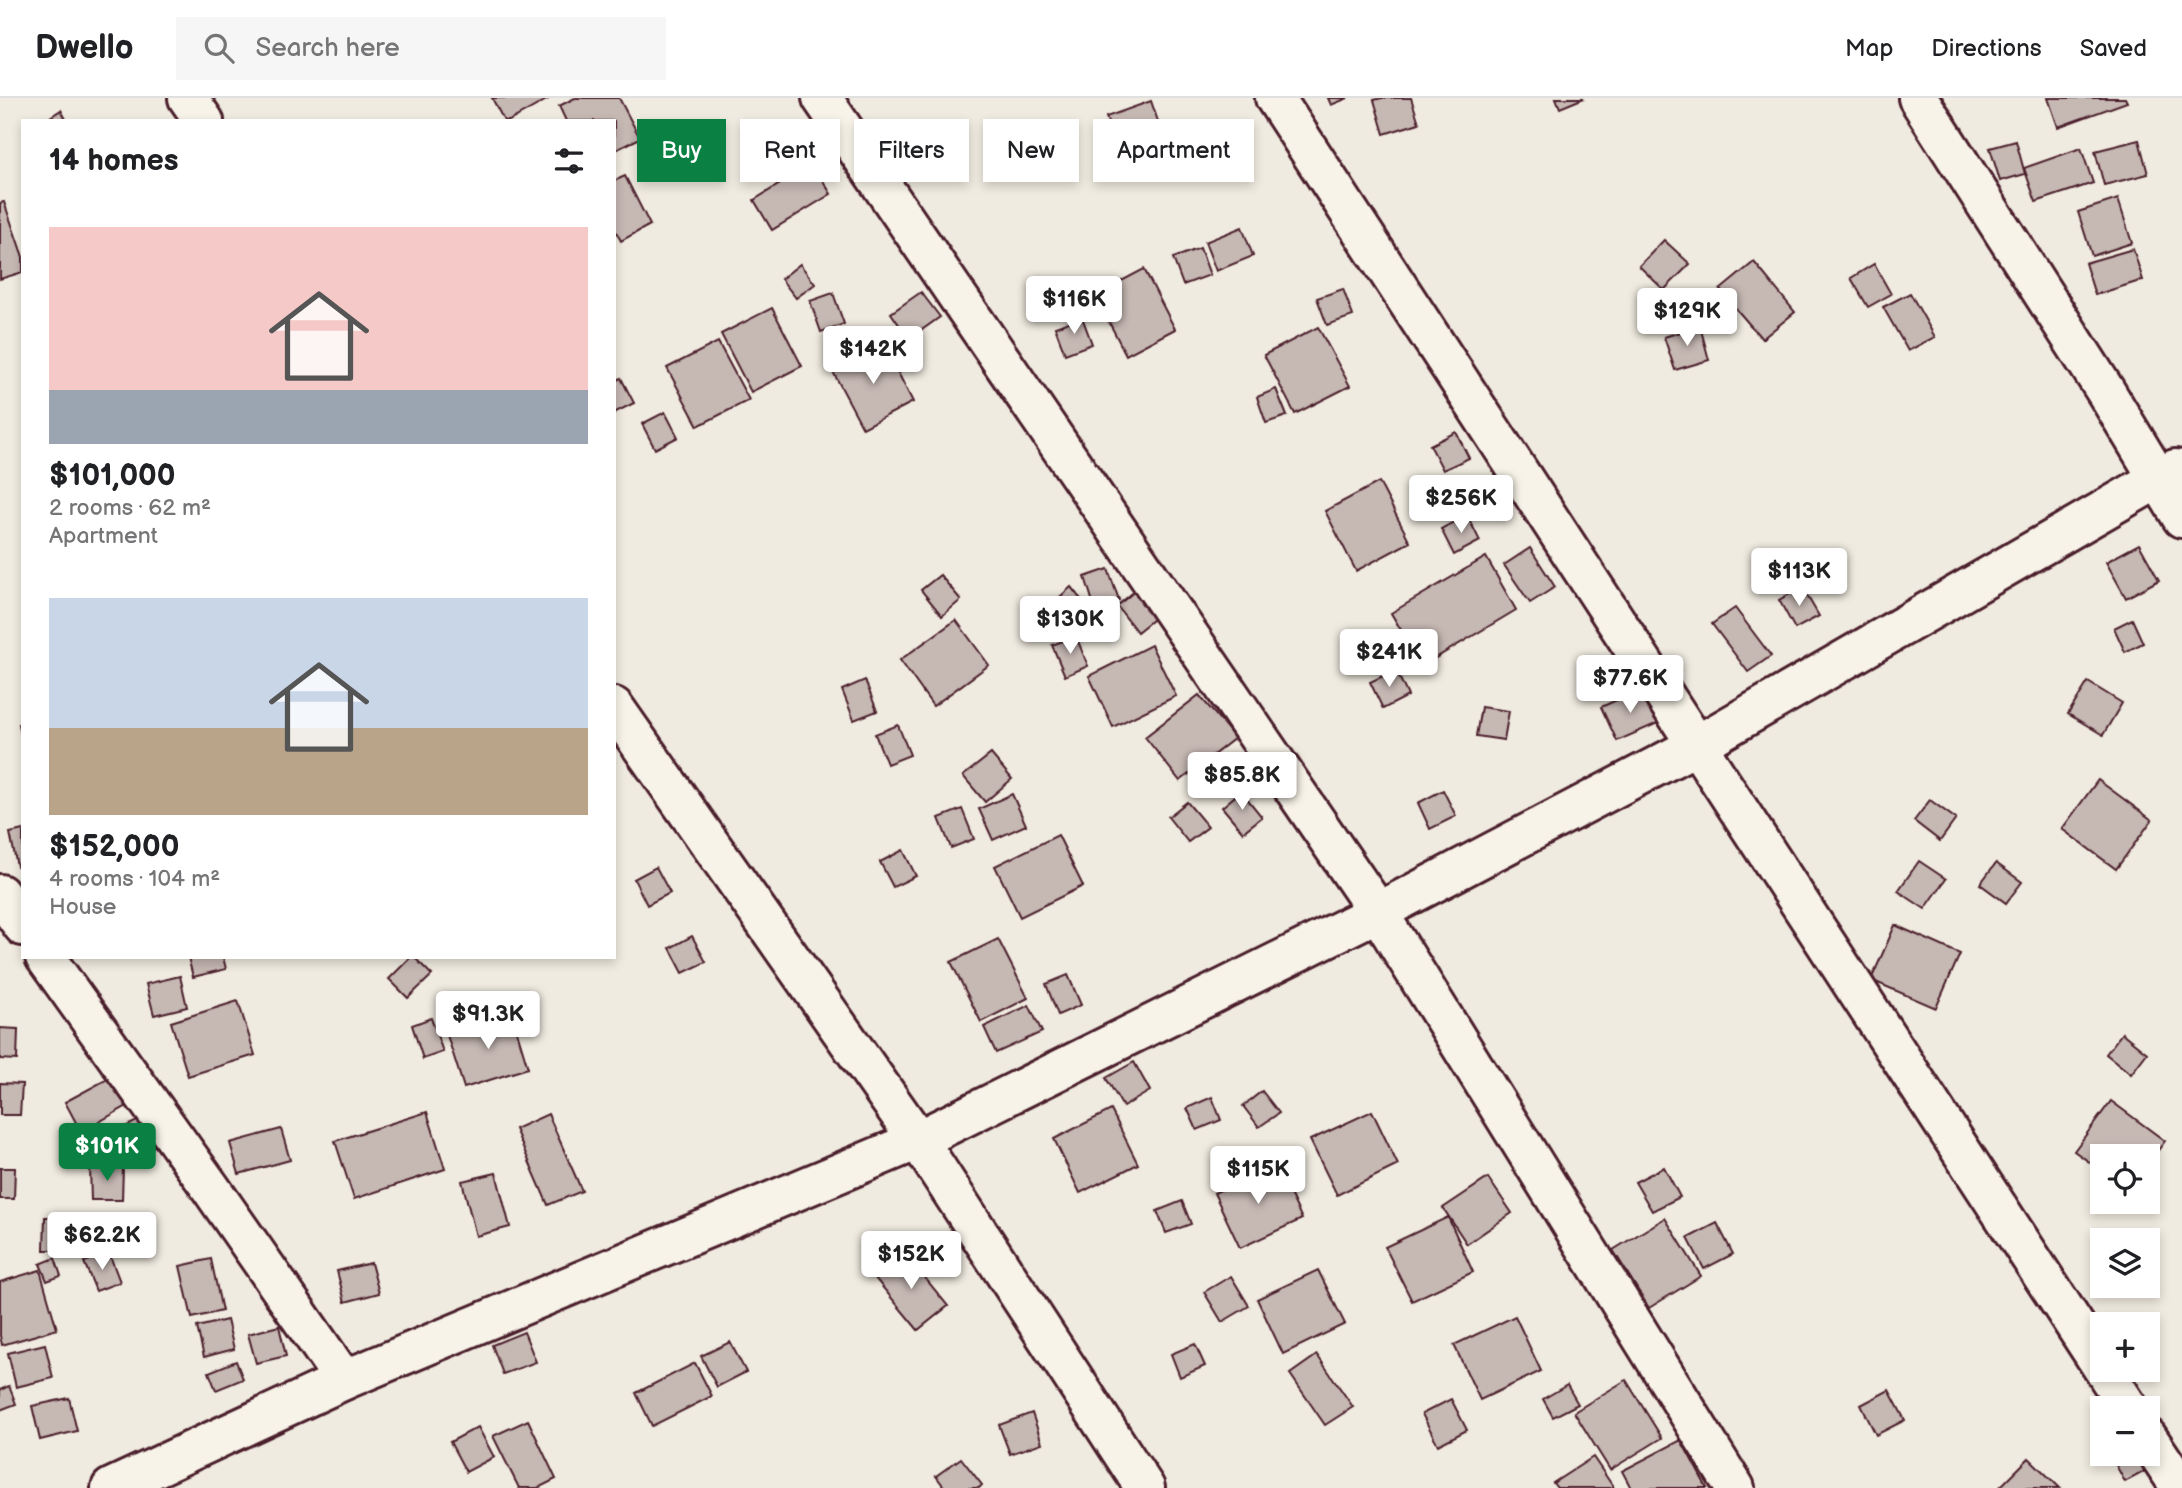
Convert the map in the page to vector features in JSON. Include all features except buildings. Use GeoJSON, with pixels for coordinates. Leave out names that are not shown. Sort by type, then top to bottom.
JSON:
{"type":"FeatureCollection","features":[{"type":"Feature","properties":{"kind":"street"},"geometry":{"type":"LineString","coordinates":[[188,98],[203,119]]}},
{"type":"Feature","properties":{"kind":"street"},"geometry":{"type":"LineString","coordinates":[[822,98],[1378,912],[1735,1488]]}},
{"type":"Feature","properties":{"kind":"street"},"geometry":{"type":"LineString","coordinates":[[1275,98],[2090,1349]]}},
{"type":"Feature","properties":{"kind":"street"},"geometry":{"type":"LineString","coordinates":[[1918,98],[2106,392],[2174,468],[2182,518]]}},
{"type":"Feature","properties":{"kind":"street"},"geometry":{"type":"LineString","coordinates":[[111,1488],[344,1380],[918,1140],[1378,912],[1695,746],[2174,468]]}},
{"type":"Feature","properties":{"kind":"street"},"geometry":{"type":"LineString","coordinates":[[616,709],[918,1140],[1145,1488]]}},
{"type":"Feature","properties":{"kind":"street"},"geometry":{"type":"LineString","coordinates":[[0,894],[21,923]]}},
{"type":"Feature","properties":{"kind":"street"},"geometry":{"type":"LineString","coordinates":[[46,959],[211,1187],[344,1380]]}},
{"type":"Feature","properties":{"kind":"street"},"geometry":{"type":"LineString","coordinates":[[2160,1456],[2181,1488]]}}]}
